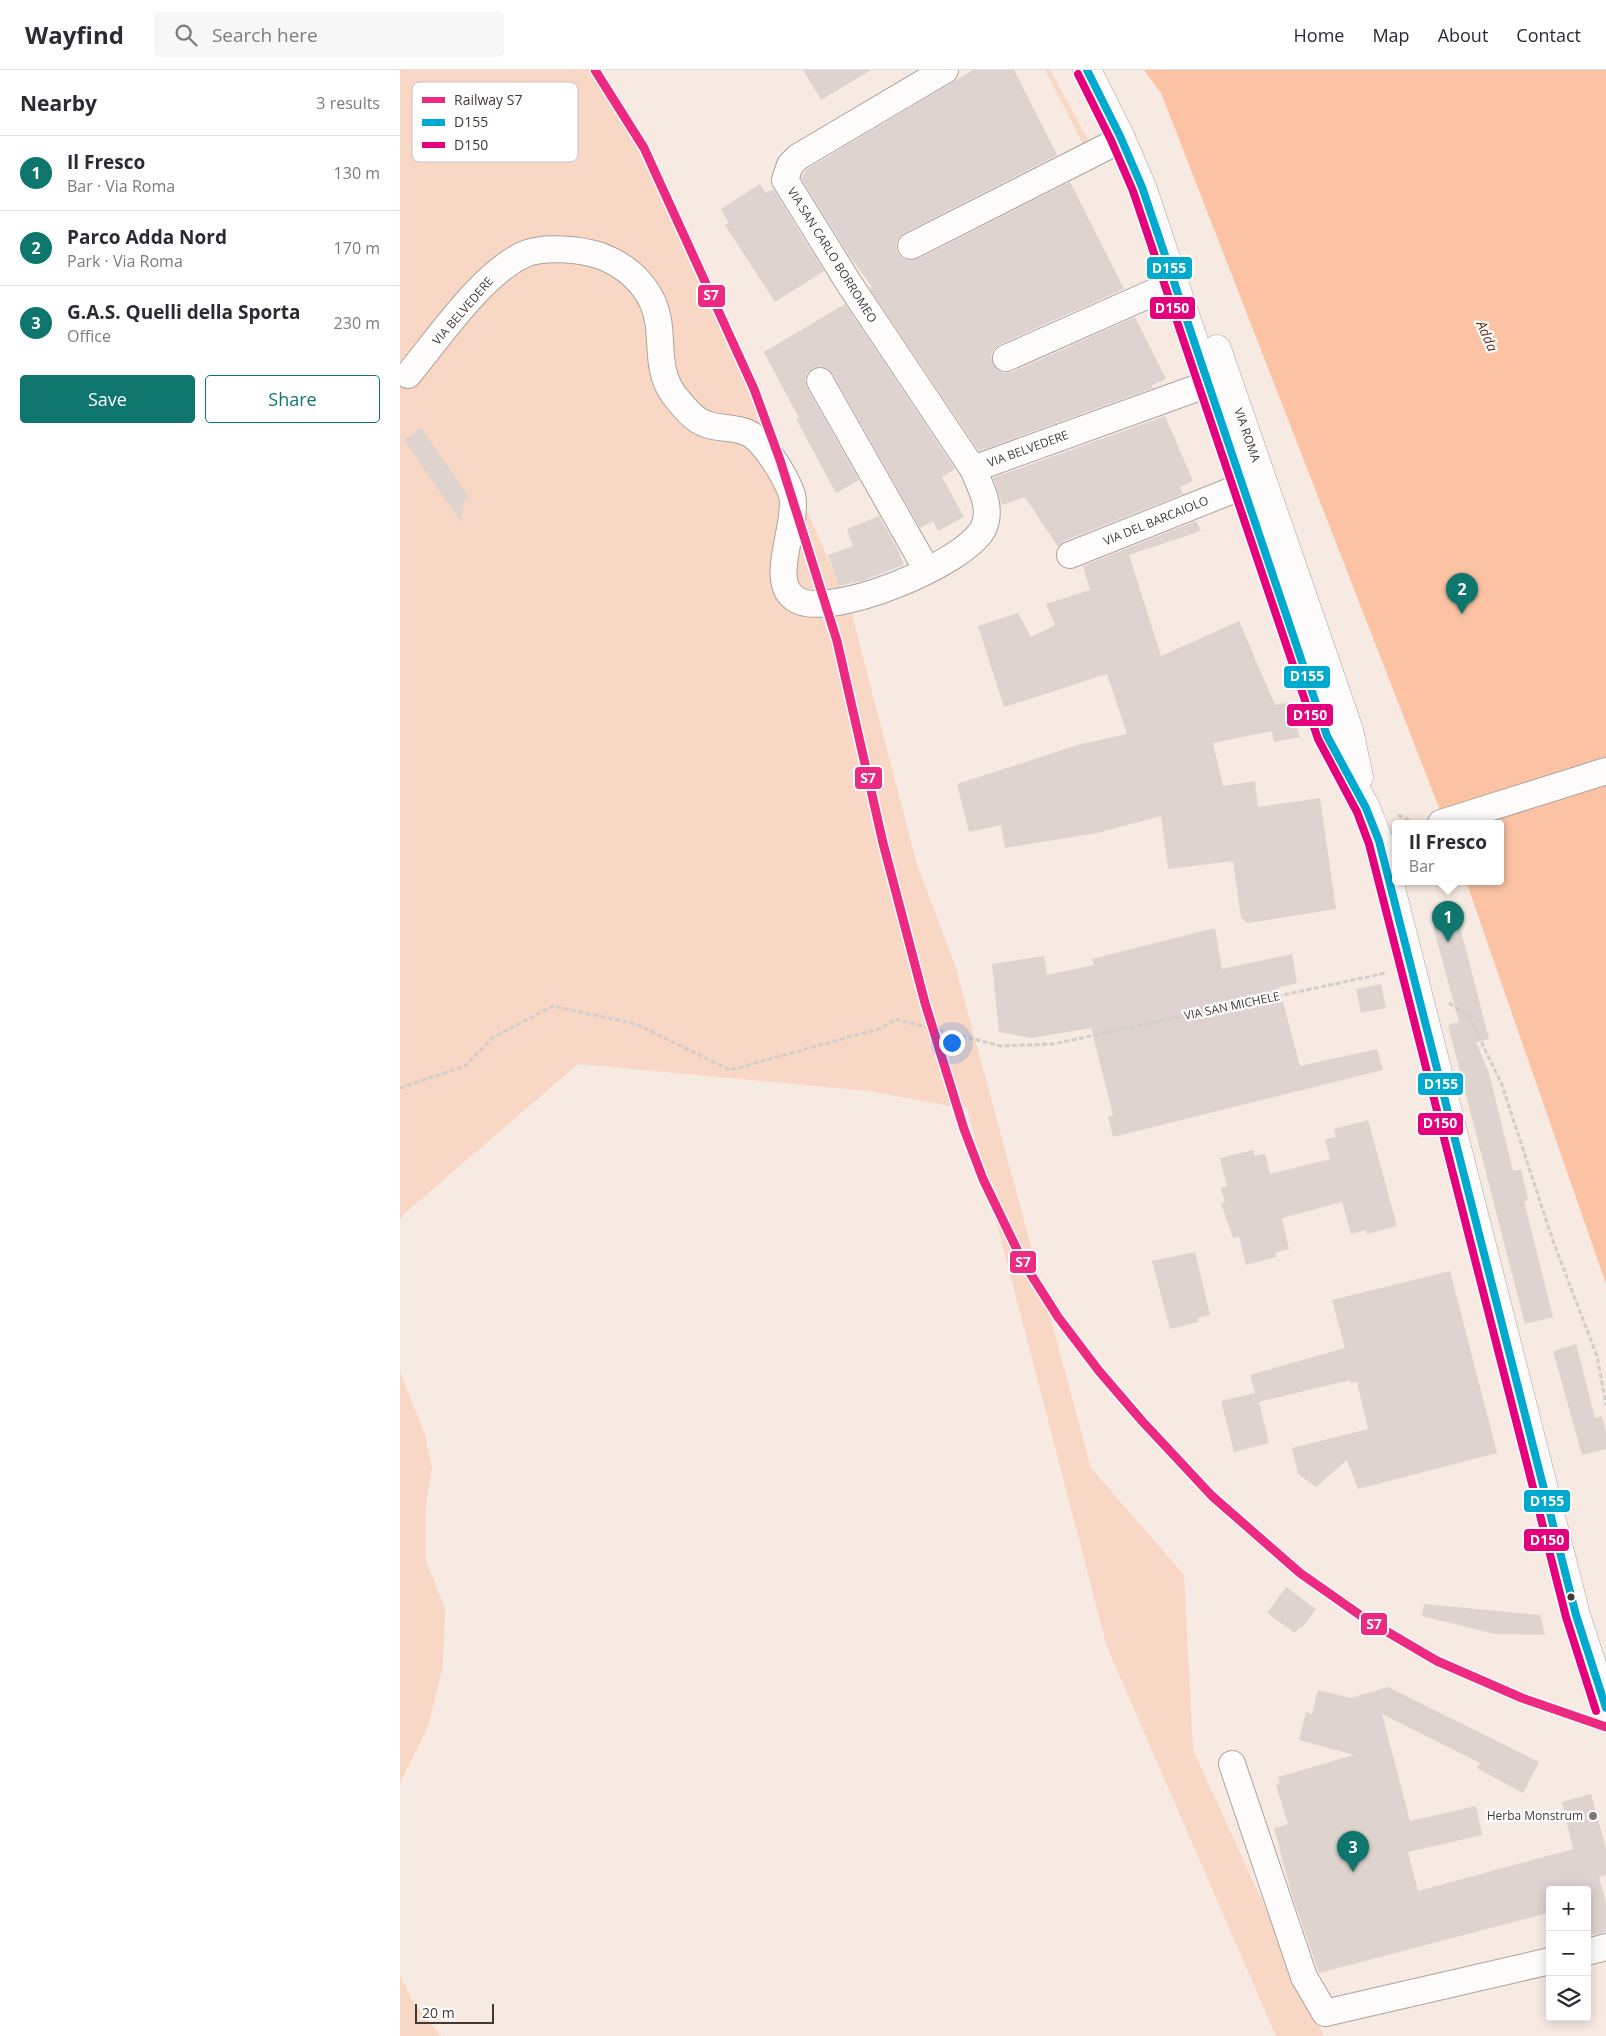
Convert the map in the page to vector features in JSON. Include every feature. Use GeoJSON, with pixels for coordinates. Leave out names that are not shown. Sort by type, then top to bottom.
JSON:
{"type":"FeatureCollection","features":[{"type":"Feature","properties":{"kind":"main road","name":"VIA ROMA"},"geometry":{"type":"LineString","coordinates":[[1087,70],[1122,139],[1142,187],[1327,736],[1366,808],[1387,839],[1392,865]]}},
{"type":"Feature","properties":{"kind":"main road","name":"VIA ROMA"},"geometry":{"type":"LineString","coordinates":[[1107,70],[1140,137],[1168,208],[1349,730],[1366,808]]}},
{"type":"Feature","properties":{"kind":"main road","name":"VIA ROMA"},"geometry":{"type":"LineString","coordinates":[[1396,885],[1412,967],[1576,1615],[1606,1708]]}},
{"type":"Feature","properties":{"kind":"street","name":"VIA SAN CARLO BORROMEO"},"geometry":{"type":"LineString","coordinates":[[945,70],[798,156],[790,165],[785,180],[850,285],[973,470]]}},
{"type":"Feature","properties":{"kind":"street"},"geometry":{"type":"LineString","coordinates":[[911,246],[1122,139]]}},
{"type":"Feature","properties":{"kind":"street","name":"VIA BELVEDERE"},"geometry":{"type":"LineString","coordinates":[[408,375],[471,299],[499,271],[526,254],[557,250],[585,250],[618,263],[636,277],[653,303],[660,324],[659,352],[662,374],[672,393],[691,414],[705,424],[750,433],[778,466],[792,496],[789,544],[782,566],[784,584],[796,600],[820,606],[893,588],[961,552],[983,529],[988,514],[984,495],[973,470],[1208,384]]}},
{"type":"Feature","properties":{"kind":"street"},"geometry":{"type":"LineString","coordinates":[[1006,358],[1174,284]]}},
{"type":"Feature","properties":{"kind":"street"},"geometry":{"type":"LineString","coordinates":[[820,382],[927,570]]}},
{"type":"Feature","properties":{"kind":"street","name":"VIA DEL BARCAIOLO"},"geometry":{"type":"LineString","coordinates":[[1070,555],[1243,486]]}},
{"type":"Feature","properties":{"kind":"street"},"geometry":{"type":"LineString","coordinates":[[1451,820],[1606,771]]}},
{"type":"Feature","properties":{"kind":"street"},"geometry":{"type":"LineString","coordinates":[[1232,1764],[1304,1977],[1325,2014],[1546,1962]]}},
{"type":"Feature","properties":{"kind":"street"},"geometry":{"type":"LineString","coordinates":[[1591,1951],[1606,1948]]}},
{"type":"Feature","properties":{"kind":"path","name":"VIA SAN MICHELE"},"geometry":{"type":"LineString","coordinates":[[400,1088],[465,1066],[492,1038],[553,1006],[636,1024],[730,1070],[882,1028],[895,1019],[1001,1046],[1053,1044],[1412,967]]}},
{"type":"Feature","properties":{"kind":"path"},"geometry":{"type":"LineString","coordinates":[[1442,999],[1469,1016],[1502,1085],[1553,1242],[1597,1356],[1606,1405]]}},
{"type":"Feature","properties":{"kind":"shaded area"},"geometry":{"type":"Polygon","coordinates":[[[400,70],[592,70],[662,191],[850,607],[917,865],[955,965],[1091,1468],[1184,1575],[1193,1750],[1324,2036],[1276,2036],[1107,1647],[967,1109],[869,1091],[578,1064],[404,1214],[400,1220],[400,70]]]}},
{"type":"Feature","properties":{"kind":"shaded area"},"geometry":{"type":"Polygon","coordinates":[[[1045,70],[1050,70],[1090,143],[1075,151],[1082,142],[1045,70]]]}},
{"type":"Feature","properties":{"kind":"shaded area"},"geometry":{"type":"Polygon","coordinates":[[[400,1372],[425,1435],[432,1467],[426,1506],[426,1560],[445,1609],[443,1666],[428,1727],[400,1783],[400,1372]]]}},
{"type":"Feature","properties":{"kind":"shaded area"},"geometry":{"type":"Polygon","coordinates":[[[400,1975],[414,2003],[441,2036],[400,2036],[400,1975]]]}},
{"type":"Feature","properties":{"kind":"water","name":"Adda"},"geometry":{"type":"Polygon","coordinates":[[[1144,70],[1606,70],[1606,1284],[1467,885],[1504,885],[1504,820],[1444,820],[1161,93],[1144,70]]]}},
{"type":"Feature","properties":{"kind":"building"},"geometry":{"type":"Polygon","coordinates":[[[803,70],[871,70],[821,100],[803,70]]]}},
{"type":"Feature","properties":{"kind":"building"},"geometry":{"type":"Polygon","coordinates":[[[973,70],[1014,70],[1057,155],[904,233],[899,237],[896,245],[898,253],[902,258],[910,261],[918,259],[1070,182],[1124,289],[1000,344],[994,349],[991,356],[993,364],[1004,373],[1012,372],[1135,317],[1166,379],[1152,385],[1153,388],[979,451],[870,289],[872,287],[849,255],[801,178],[807,169],[973,70]]]}},
{"type":"Feature","properties":{"kind":"building"},"geometry":{"type":"Polygon","coordinates":[[[760,184],[766,193],[773,189],[824,271],[775,302],[725,225],[729,223],[721,209],[760,184]]]}},
{"type":"Feature","properties":{"kind":"building"},"geometry":{"type":"Polygon","coordinates":[[[845,304],[955,469],[942,477],[964,517],[938,531],[933,521],[920,528],[833,374],[827,368],[820,366],[813,368],[807,373],[805,380],[807,388],[859,480],[836,493],[796,419],[799,418],[764,352],[845,304]]]}},
{"type":"Feature","properties":{"kind":"building"},"geometry":{"type":"Polygon","coordinates":[[[1165,416],[1193,481],[1180,487],[1183,494],[1064,541],[1058,547],[1025,497],[1002,505],[993,478],[1165,416]]]}},
{"type":"Feature","properties":{"kind":"building"},"geometry":{"type":"Polygon","coordinates":[[[421,428],[469,497],[464,501],[461,522],[404,440],[421,428]]]}},
{"type":"Feature","properties":{"kind":"building"},"geometry":{"type":"Polygon","coordinates":[[[879,516],[904,565],[862,581],[839,586],[828,555],[853,546],[847,529],[879,516]]]}},
{"type":"Feature","properties":{"kind":"building"},"geometry":{"type":"Polygon","coordinates":[[[1196,521],[1201,531],[1129,555],[1161,656],[1239,621],[1275,705],[1289,702],[1300,737],[1274,742],[1272,731],[1213,743],[1223,786],[1255,781],[1258,807],[1320,798],[1336,909],[1248,923],[1241,918],[1233,861],[1168,869],[1161,816],[1097,833],[1005,848],[1001,825],[969,832],[957,784],[1081,744],[1127,734],[1107,674],[1004,707],[978,626],[1018,613],[1031,637],[1055,625],[1046,604],[1090,590],[1083,566],[1196,521]]]}},
{"type":"Feature","properties":{"kind":"building"},"geometry":{"type":"Polygon","coordinates":[[[1458,919],[1489,1039],[1476,1042],[1489,1073],[1513,1171],[1521,1169],[1528,1200],[1524,1201],[1553,1317],[1525,1324],[1448,1025],[1459,1022],[1433,926],[1458,919]]]}},
{"type":"Feature","properties":{"kind":"building"},"geometry":{"type":"Polygon","coordinates":[[[1215,928],[1222,969],[1292,954],[1297,983],[1279,987],[1300,1066],[1377,1049],[1383,1070],[1113,1137],[1108,1117],[1113,1115],[1091,1028],[1031,1038],[999,1032],[992,964],[1044,956],[1047,975],[1094,965],[1092,959],[1215,928]]]}},
{"type":"Feature","properties":{"kind":"building"},"geometry":{"type":"Polygon","coordinates":[[[1381,984],[1386,1008],[1361,1013],[1356,989],[1381,984]]]}},
{"type":"Feature","properties":{"kind":"building"},"geometry":{"type":"Polygon","coordinates":[[[1368,1120],[1397,1226],[1367,1234],[1366,1230],[1351,1234],[1342,1202],[1282,1218],[1289,1249],[1275,1253],[1276,1257],[1246,1265],[1239,1236],[1233,1238],[1221,1203],[1225,1202],[1221,1188],[1227,1186],[1220,1158],[1253,1150],[1255,1156],[1265,1154],[1270,1174],[1330,1159],[1325,1139],[1336,1137],[1334,1129],[1368,1120]]]}},
{"type":"Feature","properties":{"kind":"building"},"geometry":{"type":"Polygon","coordinates":[[[1195,1252],[1210,1315],[1198,1318],[1199,1322],[1170,1329],[1152,1261],[1195,1252]]]}},
{"type":"Feature","properties":{"kind":"building"},"geometry":{"type":"Polygon","coordinates":[[[1450,1271],[1497,1453],[1358,1489],[1347,1460],[1316,1487],[1298,1474],[1292,1448],[1368,1429],[1357,1382],[1351,1383],[1350,1380],[1259,1402],[1269,1443],[1234,1452],[1221,1401],[1255,1393],[1250,1375],[1345,1348],[1332,1300],[1450,1271]]]}},
{"type":"Feature","properties":{"kind":"building"},"geometry":{"type":"Polygon","coordinates":[[[1576,1344],[1595,1418],[1602,1416],[1606,1432],[1606,1449],[1582,1455],[1553,1351],[1576,1344]]]}},
{"type":"Feature","properties":{"kind":"building"},"geometry":{"type":"Polygon","coordinates":[[[1286,1587],[1316,1609],[1302,1628],[1300,1627],[1295,1633],[1267,1613],[1286,1587]]]}},
{"type":"Feature","properties":{"kind":"building"},"geometry":{"type":"Polygon","coordinates":[[[1424,1604],[1540,1615],[1545,1635],[1495,1634],[1422,1616],[1424,1604]]]}},
{"type":"Feature","properties":{"kind":"building"},"geometry":{"type":"Polygon","coordinates":[[[1388,1687],[1539,1762],[1523,1793],[1477,1768],[1480,1763],[1382,1714],[1410,1821],[1476,1806],[1482,1835],[1408,1852],[1418,1891],[1573,1849],[1562,1802],[1591,1794],[1606,1849],[1606,1875],[1599,1877],[1606,1903],[1606,1932],[1591,1935],[1591,1886],[1546,1886],[1546,1914],[1319,1973],[1291,1892],[1274,1828],[1288,1824],[1276,1785],[1280,1783],[1278,1777],[1354,1755],[1299,1740],[1306,1712],[1312,1714],[1318,1690],[1351,1698],[1388,1687]]]}},
{"type":"Feature","properties":{"kind":"rail line","name":"S7"},"geometry":{"type":"LineString","coordinates":[[595,70],[644,148],[754,389],[780,460],[837,641],[883,843],[925,1003],[964,1129],[983,1179],[1023,1262],[1058,1317],[1099,1371],[1142,1421],[1212,1496],[1300,1573],[1367,1620],[1437,1661],[1522,1698],[1606,1727]]}},
{"type":"Feature","properties":{"kind":"transit line","name":"D155"},"geometry":{"type":"LineString","coordinates":[[1087,70],[1120,136],[1142,187],[1327,736],[1366,808],[1379,841],[1576,1615],[1606,1708]]}},
{"type":"Feature","properties":{"kind":"transit line","name":"D150"},"geometry":{"type":"LineString","coordinates":[[1078,74],[1111,140],[1133,191],[1318,739],[1357,812],[1369,844],[1566,1617],[1596,1711]]}},
{"type":"Feature","properties":{"kind":"place","name":"Parco Adda Nord"},"geometry":{"type":"Point","coordinates":[1462,614]}},
{"type":"Feature","properties":{"kind":"place","name":"Il Fresco"},"geometry":{"type":"Point","coordinates":[1448,942]}},
{"type":"Feature","properties":{"kind":"place","name":"Herba Monstrum"},"geometry":{"type":"Point","coordinates":[1593,1816]}},
{"type":"Feature","properties":{"kind":"place","name":"G.A.S. Quelli della Sporta"},"geometry":{"type":"Point","coordinates":[1353,1872]}}]}
